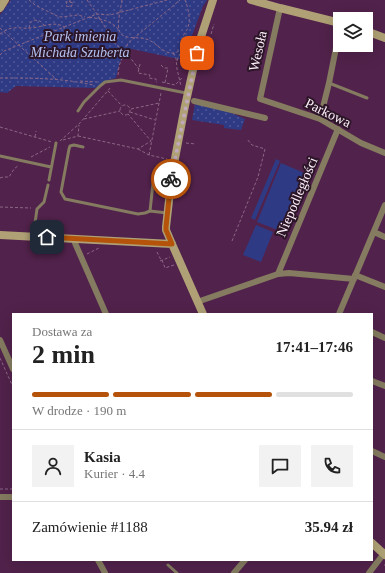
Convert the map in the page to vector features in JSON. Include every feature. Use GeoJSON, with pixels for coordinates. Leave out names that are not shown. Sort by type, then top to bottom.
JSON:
{"type":"FeatureCollection","features":[{"type":"Feature","properties":{"kind":"street"},"geometry":{"type":"LineString","coordinates":[[0,2],[4,0]]}},
{"type":"Feature","properties":{"kind":"street"},"geometry":{"type":"LineString","coordinates":[[0,8],[4,0]]}},
{"type":"Feature","properties":{"kind":"street"},"geometry":{"type":"LineString","coordinates":[[203,313],[166,230],[172,171],[199,43],[213,0]]}},
{"type":"Feature","properties":{"kind":"street"},"geometry":{"type":"LineString","coordinates":[[251,0],[333,21]]}},
{"type":"Feature","properties":{"kind":"street","name":"Wesoła"},"geometry":{"type":"LineString","coordinates":[[260,99],[280,8]]}},
{"type":"Feature","properties":{"kind":"street"},"geometry":{"type":"LineString","coordinates":[[373,33],[385,38]]}},
{"type":"Feature","properties":{"kind":"street"},"geometry":{"type":"LineString","coordinates":[[320,119],[335,52]]}},
{"type":"Feature","properties":{"kind":"street","name":"Parkowa"},"geometry":{"type":"LineString","coordinates":[[260,99],[320,119],[361,143],[385,153]]}},
{"type":"Feature","properties":{"kind":"street"},"geometry":{"type":"LineString","coordinates":[[194,101],[265,118]]}},
{"type":"Feature","properties":{"kind":"street","name":"Niepodległości"},"geometry":{"type":"LineString","coordinates":[[278,274],[338,130]]}},
{"type":"Feature","properties":{"kind":"street"},"geometry":{"type":"LineString","coordinates":[[339,313],[385,205]]}},
{"type":"Feature","properties":{"kind":"street"},"geometry":{"type":"LineString","coordinates":[[374,232],[385,237]]}},
{"type":"Feature","properties":{"kind":"street"},"geometry":{"type":"LineString","coordinates":[[0,236],[75,238],[172,244]]}},
{"type":"Feature","properties":{"kind":"street"},"geometry":{"type":"LineString","coordinates":[[75,238],[75,243],[106,313]]}},
{"type":"Feature","properties":{"kind":"street"},"geometry":{"type":"LineString","coordinates":[[198,302],[278,274],[289,273],[355,277],[385,287]]}},
{"type":"Feature","properties":{"kind":"street"},"geometry":{"type":"LineString","coordinates":[[373,332],[385,338]]}},
{"type":"Feature","properties":{"kind":"street"},"geometry":{"type":"LineString","coordinates":[[0,340],[12,367]]}},
{"type":"Feature","properties":{"kind":"street"},"geometry":{"type":"LineString","coordinates":[[373,381],[385,386]]}},
{"type":"Feature","properties":{"kind":"street"},"geometry":{"type":"LineString","coordinates":[[373,451],[385,457]]}},
{"type":"Feature","properties":{"kind":"street"},"geometry":{"type":"LineString","coordinates":[[0,497],[12,497]]}},
{"type":"Feature","properties":{"kind":"street"},"geometry":{"type":"LineString","coordinates":[[369,573],[385,553],[373,544]]}},
{"type":"Feature","properties":{"kind":"street"},"geometry":{"type":"LineString","coordinates":[[99,561],[105,573]]}},
{"type":"Feature","properties":{"kind":"street"},"geometry":{"type":"LineString","coordinates":[[234,573],[245,561]]}},
{"type":"Feature","properties":{"kind":"lane"},"geometry":{"type":"LineString","coordinates":[[78,110],[84,102],[105,82],[121,80],[188,93]]}},
{"type":"Feature","properties":{"kind":"lane"},"geometry":{"type":"LineString","coordinates":[[329,83],[366,98]]}},
{"type":"Feature","properties":{"kind":"lane"},"geometry":{"type":"LineString","coordinates":[[48,180],[56,143]]}},
{"type":"Feature","properties":{"kind":"lane"},"geometry":{"type":"LineString","coordinates":[[83,147],[74,145],[70,146],[62,192],[65,199],[138,214],[150,211],[167,213]]}},
{"type":"Feature","properties":{"kind":"lane"},"geometry":{"type":"LineString","coordinates":[[0,156],[51,167]]}},
{"type":"Feature","properties":{"kind":"lane"},"geometry":{"type":"LineString","coordinates":[[150,211],[155,172],[159,170],[172,171]]}},
{"type":"Feature","properties":{"kind":"lane"},"geometry":{"type":"LineString","coordinates":[[33,237],[37,209],[44,202],[48,185]]}},
{"type":"Feature","properties":{"kind":"lane"},"geometry":{"type":"LineString","coordinates":[[168,565],[177,573]]}},
{"type":"Feature","properties":{"kind":"path"},"geometry":{"type":"LineString","coordinates":[[29,0],[35,5],[57,16],[78,15],[110,22],[125,37],[148,39],[165,51],[173,53],[182,49]]}},
{"type":"Feature","properties":{"kind":"path"},"geometry":{"type":"LineString","coordinates":[[87,0],[116,45],[125,51],[139,69]]}},
{"type":"Feature","properties":{"kind":"path"},"geometry":{"type":"LineString","coordinates":[[119,30],[122,0]]}},
{"type":"Feature","properties":{"kind":"path"},"geometry":{"type":"LineString","coordinates":[[0,55],[4,51],[19,44],[87,17],[97,14],[110,15],[120,13],[167,0]]}},
{"type":"Feature","properties":{"kind":"path"},"geometry":{"type":"LineString","coordinates":[[62,141],[80,124],[115,81],[128,43],[180,0]]}},
{"type":"Feature","properties":{"kind":"path"},"geometry":{"type":"LineString","coordinates":[[177,62],[184,45],[184,34],[189,25],[188,10],[185,0]]}},
{"type":"Feature","properties":{"kind":"path"},"geometry":{"type":"LineString","coordinates":[[29,28],[30,23],[34,20],[40,21],[44,25]]}},
{"type":"Feature","properties":{"kind":"path"},"geometry":{"type":"LineString","coordinates":[[0,34],[4,31],[15,28],[29,28],[60,24],[64,27]]}},
{"type":"Feature","properties":{"kind":"path"},"geometry":{"type":"LineString","coordinates":[[64,27],[65,40]]}},
{"type":"Feature","properties":{"kind":"path"},"geometry":{"type":"LineString","coordinates":[[0,28],[56,79]]}},
{"type":"Feature","properties":{"kind":"path"},"geometry":{"type":"LineString","coordinates":[[140,64],[138,73],[150,75],[149,78],[156,79],[156,82],[175,85],[180,80],[184,76],[181,88],[180,80],[177,69],[177,62],[173,53]]}},
{"type":"Feature","properties":{"kind":"path"},"geometry":{"type":"LineString","coordinates":[[161,64],[164,68],[168,68],[165,83]]}},
{"type":"Feature","properties":{"kind":"path"},"geometry":{"type":"LineString","coordinates":[[0,78],[105,82]]}},
{"type":"Feature","properties":{"kind":"path"},"geometry":{"type":"LineString","coordinates":[[75,81],[100,86]]}},
{"type":"Feature","properties":{"kind":"path"},"geometry":{"type":"LineString","coordinates":[[108,91],[122,106],[128,106],[130,109],[159,103]]}},
{"type":"Feature","properties":{"kind":"path"},"geometry":{"type":"LineString","coordinates":[[149,155],[162,92]]}},
{"type":"Feature","properties":{"kind":"path"},"geometry":{"type":"LineString","coordinates":[[120,111],[122,106]]}},
{"type":"Feature","properties":{"kind":"path"},"geometry":{"type":"LineString","coordinates":[[120,111],[123,115],[125,115],[130,112],[130,109]]}},
{"type":"Feature","properties":{"kind":"path"},"geometry":{"type":"LineString","coordinates":[[84,119],[120,111]]}},
{"type":"Feature","properties":{"kind":"path"},"geometry":{"type":"LineString","coordinates":[[130,112],[156,120]]}},
{"type":"Feature","properties":{"kind":"path"},"geometry":{"type":"LineString","coordinates":[[128,114],[151,141]]}},
{"type":"Feature","properties":{"kind":"path"},"geometry":{"type":"LineString","coordinates":[[78,136],[80,124]]}},
{"type":"Feature","properties":{"kind":"path"},"geometry":{"type":"LineString","coordinates":[[0,127],[56,143],[78,136],[138,149],[149,155],[168,159]]}},
{"type":"Feature","properties":{"kind":"path"},"geometry":{"type":"LineString","coordinates":[[19,133],[20,128]]}},
{"type":"Feature","properties":{"kind":"path"},"geometry":{"type":"LineString","coordinates":[[35,137],[36,131]]}},
{"type":"Feature","properties":{"kind":"path"},"geometry":{"type":"LineString","coordinates":[[232,241],[258,177],[265,149],[252,145],[247,139]]}},
{"type":"Feature","properties":{"kind":"path"},"geometry":{"type":"LineString","coordinates":[[138,149],[151,141]]}},
{"type":"Feature","properties":{"kind":"path"},"geometry":{"type":"LineString","coordinates":[[185,142],[196,144]]}},
{"type":"Feature","properties":{"kind":"path"},"geometry":{"type":"LineString","coordinates":[[0,206],[31,208]]}},
{"type":"Feature","properties":{"kind":"path"},"geometry":{"type":"LineString","coordinates":[[157,250],[165,268],[174,264]]}},
{"type":"Feature","properties":{"kind":"path"},"geometry":{"type":"LineString","coordinates":[[161,260],[170,256]]}},
{"type":"Feature","properties":{"kind":"path"},"geometry":{"type":"LineString","coordinates":[[0,358],[12,385]]}},
{"type":"Feature","properties":{"kind":"path"},"geometry":{"type":"LineString","coordinates":[[0,489],[12,489]]}},
{"type":"Feature","properties":{"kind":"green space","name":"Park imienia Michała Szuberta"},"geometry":{"type":"Polygon","coordinates":[[[11,0],[207,0],[203,6],[183,60],[132,49],[124,51],[116,78],[106,81],[95,88],[16,86],[7,93],[0,92],[0,15],[11,0]]]}},
{"type":"Feature","properties":{"kind":"green space"},"geometry":{"type":"Polygon","coordinates":[[[195,104],[229,112],[245,119],[241,130],[224,128],[224,125],[192,120],[195,104]]]}},
{"type":"Feature","properties":{"kind":"green space"},"geometry":{"type":"Polygon","coordinates":[[[276,159],[280,161],[255,220],[251,218],[276,159]]]}},
{"type":"Feature","properties":{"kind":"green space"},"geometry":{"type":"Polygon","coordinates":[[[281,163],[309,175],[285,233],[257,222],[281,163]]]}},
{"type":"Feature","properties":{"kind":"green space"},"geometry":{"type":"Polygon","coordinates":[[[256,225],[273,232],[261,262],[243,255],[256,225]]]}},
{"type":"Feature","properties":{"kind":"way so far"},"geometry":{"type":"LineString","coordinates":[[171,179],[197,53]]}},
{"type":"Feature","properties":{"kind":"route"},"geometry":{"type":"LineString","coordinates":[[47,237],[172,244],[166,230],[171,179]]}}]}
